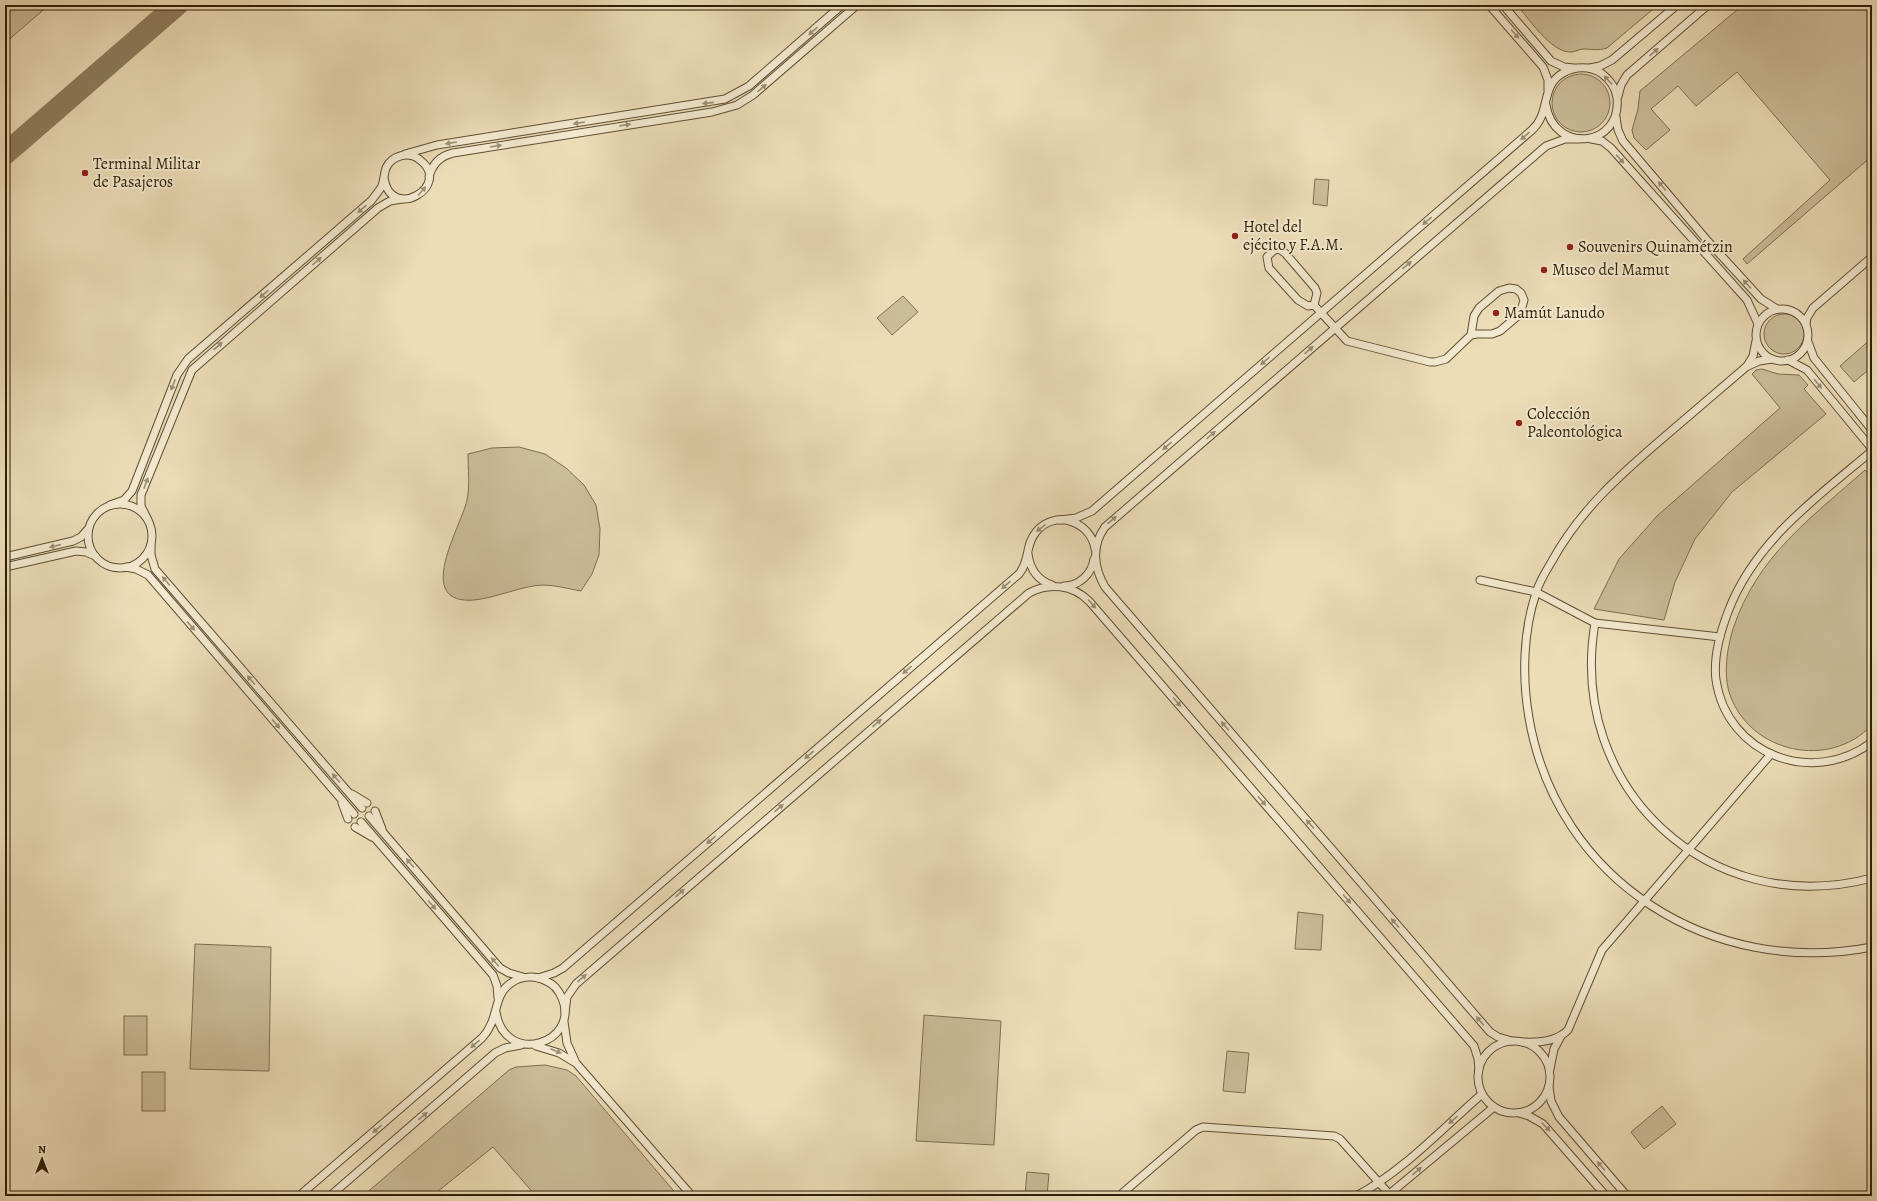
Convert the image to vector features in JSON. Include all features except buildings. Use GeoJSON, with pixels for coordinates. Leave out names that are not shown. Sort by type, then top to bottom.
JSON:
{"type":"FeatureCollection","features":[{"type":"Feature","properties":{"kind":"street"},"geometry":{"type":"LineString","coordinates":[[5,557],[73,542],[81,537],[88,529],[96,514],[110,505],[124,500],[132,491],[179,371],[188,359],[371,201],[381,187],[385,172],[390,162],[400,156],[438,145],[725,99],[749,86],[842,5]]}},
{"type":"Feature","properties":{"kind":"street"},"geometry":{"type":"LineString","coordinates":[[365,805],[348,792],[155,569],[151,555],[151,528],[142,506],[141,495],[187,379],[195,366],[378,208],[390,201],[416,197],[421,194],[425,189],[432,168],[438,160],[453,153],[712,112],[737,105],[754,95],[857,5]]}},
{"type":"Feature","properties":{"kind":"street"},"geometry":{"type":"LineString","coordinates":[[1489,5],[1543,67],[1548,80],[1546,105],[1544,114],[1536,127],[1092,511],[1076,518],[1060,520],[1043,525],[1037,530],[1028,546],[1028,554],[1032,570],[1043,581],[1077,592],[1089,601],[1474,1046],[1478,1059],[1478,1078],[1482,1094],[1494,1107],[1529,1116],[1543,1124],[1606,1196]]}},
{"type":"Feature","properties":{"kind":"street"},"geometry":{"type":"LineString","coordinates":[[1502,5],[1551,61],[1564,67],[1580,68],[1600,66],[1612,60],[1677,5]]}},
{"type":"Feature","properties":{"kind":"street"},"geometry":{"type":"LineString","coordinates":[[1588,139],[1606,130],[1612,123],[1616,114],[1619,89],[1627,75],[1708,5]]}},
{"type":"Feature","properties":{"kind":"street"},"geometry":{"type":"LineString","coordinates":[[1547,95],[1550,87],[1559,76],[1571,69],[1580,68]]}},
{"type":"Feature","properties":{"kind":"street"},"geometry":{"type":"LineString","coordinates":[[1590,68],[1599,72],[1610,82],[1617,94],[1618,104]]}},
{"type":"Feature","properties":{"kind":"street"},"geometry":{"type":"LineString","coordinates":[[1546,105],[1547,113],[1556,128],[1570,137],[1579,139]]}},
{"type":"Feature","properties":{"kind":"street"},"geometry":{"type":"LineString","coordinates":[[1616,114],[1618,130],[1623,140],[1761,299],[1777,309]]}},
{"type":"Feature","properties":{"kind":"street"},"geometry":{"type":"LineString","coordinates":[[692,1196],[576,1063],[567,1043],[564,1021],[567,998],[576,984],[1029,592],[1040,588],[1058,587],[1076,583],[1084,578],[1090,571],[1098,539],[1105,526],[1546,146],[1565,139],[1588,139],[1602,141],[1611,148],[1747,300],[1758,324],[1753,356],[1746,367]]}},
{"type":"Feature","properties":{"kind":"street"},"geometry":{"type":"LineString","coordinates":[[400,156],[411,156],[422,161],[426,166],[429,178]]}},
{"type":"Feature","properties":{"kind":"street"},"geometry":{"type":"LineString","coordinates":[[384,178],[390,192],[404,199]]}},
{"type":"Feature","properties":{"kind":"street"},"geometry":{"type":"LineString","coordinates":[[1279,249],[1285,253],[1315,288],[1317,293],[1314,305],[1308,306],[1298,300],[1269,268],[1267,257],[1270,253],[1279,249]]}},
{"type":"Feature","properties":{"kind":"street"},"geometry":{"type":"LineString","coordinates":[[1872,257],[1813,308],[1807,318],[1806,324],[1808,342],[1814,358],[1872,430]]}},
{"type":"Feature","properties":{"kind":"street"},"geometry":{"type":"LineString","coordinates":[[1314,305],[1347,341],[1430,362],[1446,359],[1471,335],[1492,334],[1500,331],[1520,314],[1524,300],[1521,293],[1516,289],[1509,288],[1499,291],[1494,295],[1479,308],[1474,316],[1471,335]]}},
{"type":"Feature","properties":{"kind":"street"},"geometry":{"type":"LineString","coordinates":[[1794,312],[1813,308]]}},
{"type":"Feature","properties":{"kind":"street"},"geometry":{"type":"LineString","coordinates":[[1758,324],[1769,312],[1777,309],[1786,309],[1794,312],[1801,317],[1806,324]]}},
{"type":"Feature","properties":{"kind":"street"},"geometry":{"type":"LineString","coordinates":[[1756,340],[1759,348],[1772,359]]}},
{"type":"Feature","properties":{"kind":"street"},"geometry":{"type":"LineString","coordinates":[[1788,360],[1801,354],[1808,342]]}},
{"type":"Feature","properties":{"kind":"street"},"geometry":{"type":"LineString","coordinates":[[201,348],[207,356]]}},
{"type":"Feature","properties":{"kind":"street"},"geometry":{"type":"LineString","coordinates":[[1872,742],[1846,756],[1825,762],[1792,761],[1770,754],[1744,736],[1725,710],[1718,690],[1716,658],[1720,637],[1737,591],[1760,554],[1792,520],[1872,450],[1807,370],[1788,360],[1772,359],[1759,361],[1746,367],[1617,477],[1597,498],[1561,544],[1536,592],[1528,630],[1525,656],[1525,688],[1531,726],[1541,764],[1556,799],[1588,848],[1614,876],[1644,901],[1693,928],[1746,946],[1801,954],[1838,952],[1872,947]]}},
{"type":"Feature","properties":{"kind":"street"},"geometry":{"type":"LineString","coordinates":[[110,505],[127,504],[135,507],[148,520]]}},
{"type":"Feature","properties":{"kind":"street"},"geometry":{"type":"LineString","coordinates":[[1060,520],[1069,520],[1085,529],[1094,545],[1098,571],[1105,587],[1490,1032],[1502,1039],[1522,1042],[1541,1042],[1561,1036],[1568,1030],[1602,950],[1770,754]]}},
{"type":"Feature","properties":{"kind":"street"},"geometry":{"type":"LineString","coordinates":[[88,529],[89,544],[96,558]]}},
{"type":"Feature","properties":{"kind":"street"},"geometry":{"type":"LineString","coordinates":[[126,567],[142,560],[151,545]]}},
{"type":"Feature","properties":{"kind":"street"},"geometry":{"type":"LineString","coordinates":[[5,567],[76,551],[86,552],[109,566],[136,569],[148,575],[341,799],[351,817]]}},
{"type":"Feature","properties":{"kind":"street"},"geometry":{"type":"LineString","coordinates":[[538,978],[554,973],[562,968],[997,593],[1022,570],[1028,554]]}},
{"type":"Feature","properties":{"kind":"street"},"geometry":{"type":"LineString","coordinates":[[1480,580],[1536,592],[1595,623],[1720,637]]}},
{"type":"Feature","properties":{"kind":"street"},"geometry":{"type":"LineString","coordinates":[[1595,623],[1591,655],[1592,688],[1597,720],[1607,750],[1622,779],[1640,806],[1662,829],[1688,849],[1731,872],[1779,884],[1828,886],[1872,878]]}},
{"type":"Feature","properties":{"kind":"street"},"geometry":{"type":"LineString","coordinates":[[372,813],[385,834],[500,968],[514,975],[538,978],[555,986],[564,1002],[565,1012]]}},
{"type":"Feature","properties":{"kind":"street"},"geometry":{"type":"LineString","coordinates":[[299,1196],[482,1038],[492,1024],[496,1012],[498,992],[493,975],[377,841],[358,825]]}},
{"type":"Feature","properties":{"kind":"street"},"geometry":{"type":"LineString","coordinates":[[497,1003],[500,995],[509,985],[520,978],[529,977]]}},
{"type":"Feature","properties":{"kind":"street"},"geometry":{"type":"LineString","coordinates":[[496,1012],[499,1024],[506,1034],[520,1043],[555,1051],[576,1063]]}},
{"type":"Feature","properties":{"kind":"street"},"geometry":{"type":"LineString","coordinates":[[330,1196],[495,1053],[511,1046],[530,1045],[549,1040],[555,1035],[564,1021]]}},
{"type":"Feature","properties":{"kind":"street"},"geometry":{"type":"LineString","coordinates":[[1511,1112],[1528,1110],[1544,1096],[1549,1081],[1552,1057],[1561,1036]]}},
{"type":"Feature","properties":{"kind":"street"},"geometry":{"type":"LineString","coordinates":[[1478,1069],[1482,1060],[1494,1046],[1512,1041]]}},
{"type":"Feature","properties":{"kind":"street"},"geometry":{"type":"LineString","coordinates":[[1522,1042],[1531,1045],[1539,1051],[1549,1068],[1552,1101],[1559,1117],[1627,1196]]}},
{"type":"Feature","properties":{"kind":"street"},"geometry":{"type":"LineString","coordinates":[[1356,1196],[1379,1182],[1420,1149],[1482,1094]]}},
{"type":"Feature","properties":{"kind":"street"},"geometry":{"type":"LineString","coordinates":[[1119,1196],[1196,1130],[1202,1127],[1334,1136],[1340,1140],[1389,1195],[1494,1107]]}},
{"type":"Feature","properties":{"kind":"street"},"geometry":{"type":"LineString","coordinates":[[1420,1149],[1430,1160]]}},
{"type":"Feature","properties":{"kind":"shaded area"},"geometry":{"type":"Polygon","coordinates":[[[5,5],[49,5],[5,43],[5,5]]]}},
{"type":"Feature","properties":{"kind":"shaded area"},"geometry":{"type":"Polygon","coordinates":[[[1517,5],[1658,5],[1607,48],[1598,50],[1582,49],[1570,52],[1563,51],[1555,47],[1548,41],[1517,5]]]}},
{"type":"Feature","properties":{"kind":"shaded area"},"geometry":{"type":"Polygon","coordinates":[[[1743,5],[1872,5],[1872,156],[1747,264],[1743,259],[1830,180],[1737,72],[1696,106],[1678,86],[1651,109],[1670,130],[1646,150],[1634,138],[1632,130],[1638,109],[1640,91],[1743,5]]]}},
{"type":"Feature","properties":{"kind":"shaded area"},"geometry":{"type":"Polygon","coordinates":[[[1575,74],[1587,74],[1602,82],[1610,97],[1610,109],[1602,124],[1587,132],[1575,132],[1560,124],[1552,109],[1552,97],[1560,82],[1575,74]]]}},
{"type":"Feature","properties":{"kind":"shaded area"},"geometry":{"type":"Polygon","coordinates":[[[1315,179],[1329,180],[1327,206],[1313,204],[1315,179]]]}},
{"type":"Feature","properties":{"kind":"shaded area"},"geometry":{"type":"Polygon","coordinates":[[[903,296],[918,312],[892,335],[877,318],[903,296]]]}},
{"type":"Feature","properties":{"kind":"shaded area"},"geometry":{"type":"Polygon","coordinates":[[[1784,314],[1798,320],[1804,334],[1798,348],[1784,354],[1770,348],[1764,334],[1770,320],[1784,314]]]}},
{"type":"Feature","properties":{"kind":"shaded area"},"geometry":{"type":"Polygon","coordinates":[[[1872,338],[1872,367],[1854,382],[1840,366],[1872,338]]]}},
{"type":"Feature","properties":{"kind":"shaded area"},"geometry":{"type":"Polygon","coordinates":[[[1762,369],[1778,374],[1799,375],[1808,385],[1804,389],[1826,414],[1732,492],[1695,539],[1675,582],[1664,620],[1594,609],[1619,559],[1657,516],[1780,408],[1752,374],[1756,370],[1762,369]]]}},
{"type":"Feature","properties":{"kind":"shaded area"},"geometry":{"type":"Polygon","coordinates":[[[519,447],[545,454],[566,468],[584,485],[596,505],[600,529],[599,555],[592,574],[581,591],[557,586],[542,585],[526,587],[482,599],[474,600],[456,598],[446,590],[443,577],[445,561],[467,500],[469,483],[468,454],[492,448],[519,447]]]}},
{"type":"Feature","properties":{"kind":"shaded area"},"geometry":{"type":"Polygon","coordinates":[[[1865,470],[1872,478],[1872,725],[1854,739],[1835,747],[1814,751],[1793,749],[1773,742],[1755,730],[1740,715],[1730,695],[1726,670],[1733,629],[1743,603],[1756,580],[1787,540],[1865,470]]]}},
{"type":"Feature","properties":{"kind":"shaded area"},"geometry":{"type":"Polygon","coordinates":[[[1298,912],[1323,915],[1321,950],[1295,949],[1298,912]]]}},
{"type":"Feature","properties":{"kind":"shaded area"},"geometry":{"type":"Polygon","coordinates":[[[195,944],[271,947],[269,1071],[190,1069],[195,944]]]}},
{"type":"Feature","properties":{"kind":"shaded area"},"geometry":{"type":"Polygon","coordinates":[[[924,1015],[1001,1021],[994,1145],[916,1141],[924,1015]]]}},
{"type":"Feature","properties":{"kind":"shaded area"},"geometry":{"type":"Polygon","coordinates":[[[124,1016],[147,1016],[147,1055],[124,1055],[124,1016]]]}},
{"type":"Feature","properties":{"kind":"shaded area"},"geometry":{"type":"Polygon","coordinates":[[[1227,1051],[1249,1053],[1245,1093],[1223,1091],[1227,1051]]]}},
{"type":"Feature","properties":{"kind":"shaded area"},"geometry":{"type":"Polygon","coordinates":[[[545,1065],[567,1070],[576,1076],[678,1196],[536,1196],[493,1147],[432,1196],[363,1196],[509,1070],[516,1067],[545,1065]]]}},
{"type":"Feature","properties":{"kind":"shaded area"},"geometry":{"type":"Polygon","coordinates":[[[142,1072],[165,1072],[165,1111],[142,1111],[142,1072]]]}},
{"type":"Feature","properties":{"kind":"shaded area"},"geometry":{"type":"Polygon","coordinates":[[[1662,1106],[1676,1124],[1644,1149],[1631,1132],[1662,1106]]]}},
{"type":"Feature","properties":{"kind":"shaded area"},"geometry":{"type":"Polygon","coordinates":[[[1027,1172],[1049,1174],[1047,1196],[1025,1196],[1027,1172]]]}},
{"type":"Feature","properties":{"kind":"taxiway"},"geometry":{"type":"LineString","coordinates":[[5,154],[177,5]]}},
{"type":"Feature","properties":{"kind":"place","name":"Terminal Militar de Pasajeros"},"geometry":{"type":"Point","coordinates":[85,173]}},
{"type":"Feature","properties":{"kind":"place","name":"Hotel del ejécito y F.A.M."},"geometry":{"type":"Point","coordinates":[1235,236]}},
{"type":"Feature","properties":{"kind":"place","name":"Souvenirs Quinamétzin"},"geometry":{"type":"Point","coordinates":[1570,247]}},
{"type":"Feature","properties":{"kind":"place","name":"Museo del Mamut"},"geometry":{"type":"Point","coordinates":[1544,270]}},
{"type":"Feature","properties":{"kind":"place","name":"Mamút Lanudo"},"geometry":{"type":"Point","coordinates":[1496,313]}},
{"type":"Feature","properties":{"kind":"place","name":"Colección Paleontológica"},"geometry":{"type":"Point","coordinates":[1519,423]}}]}
